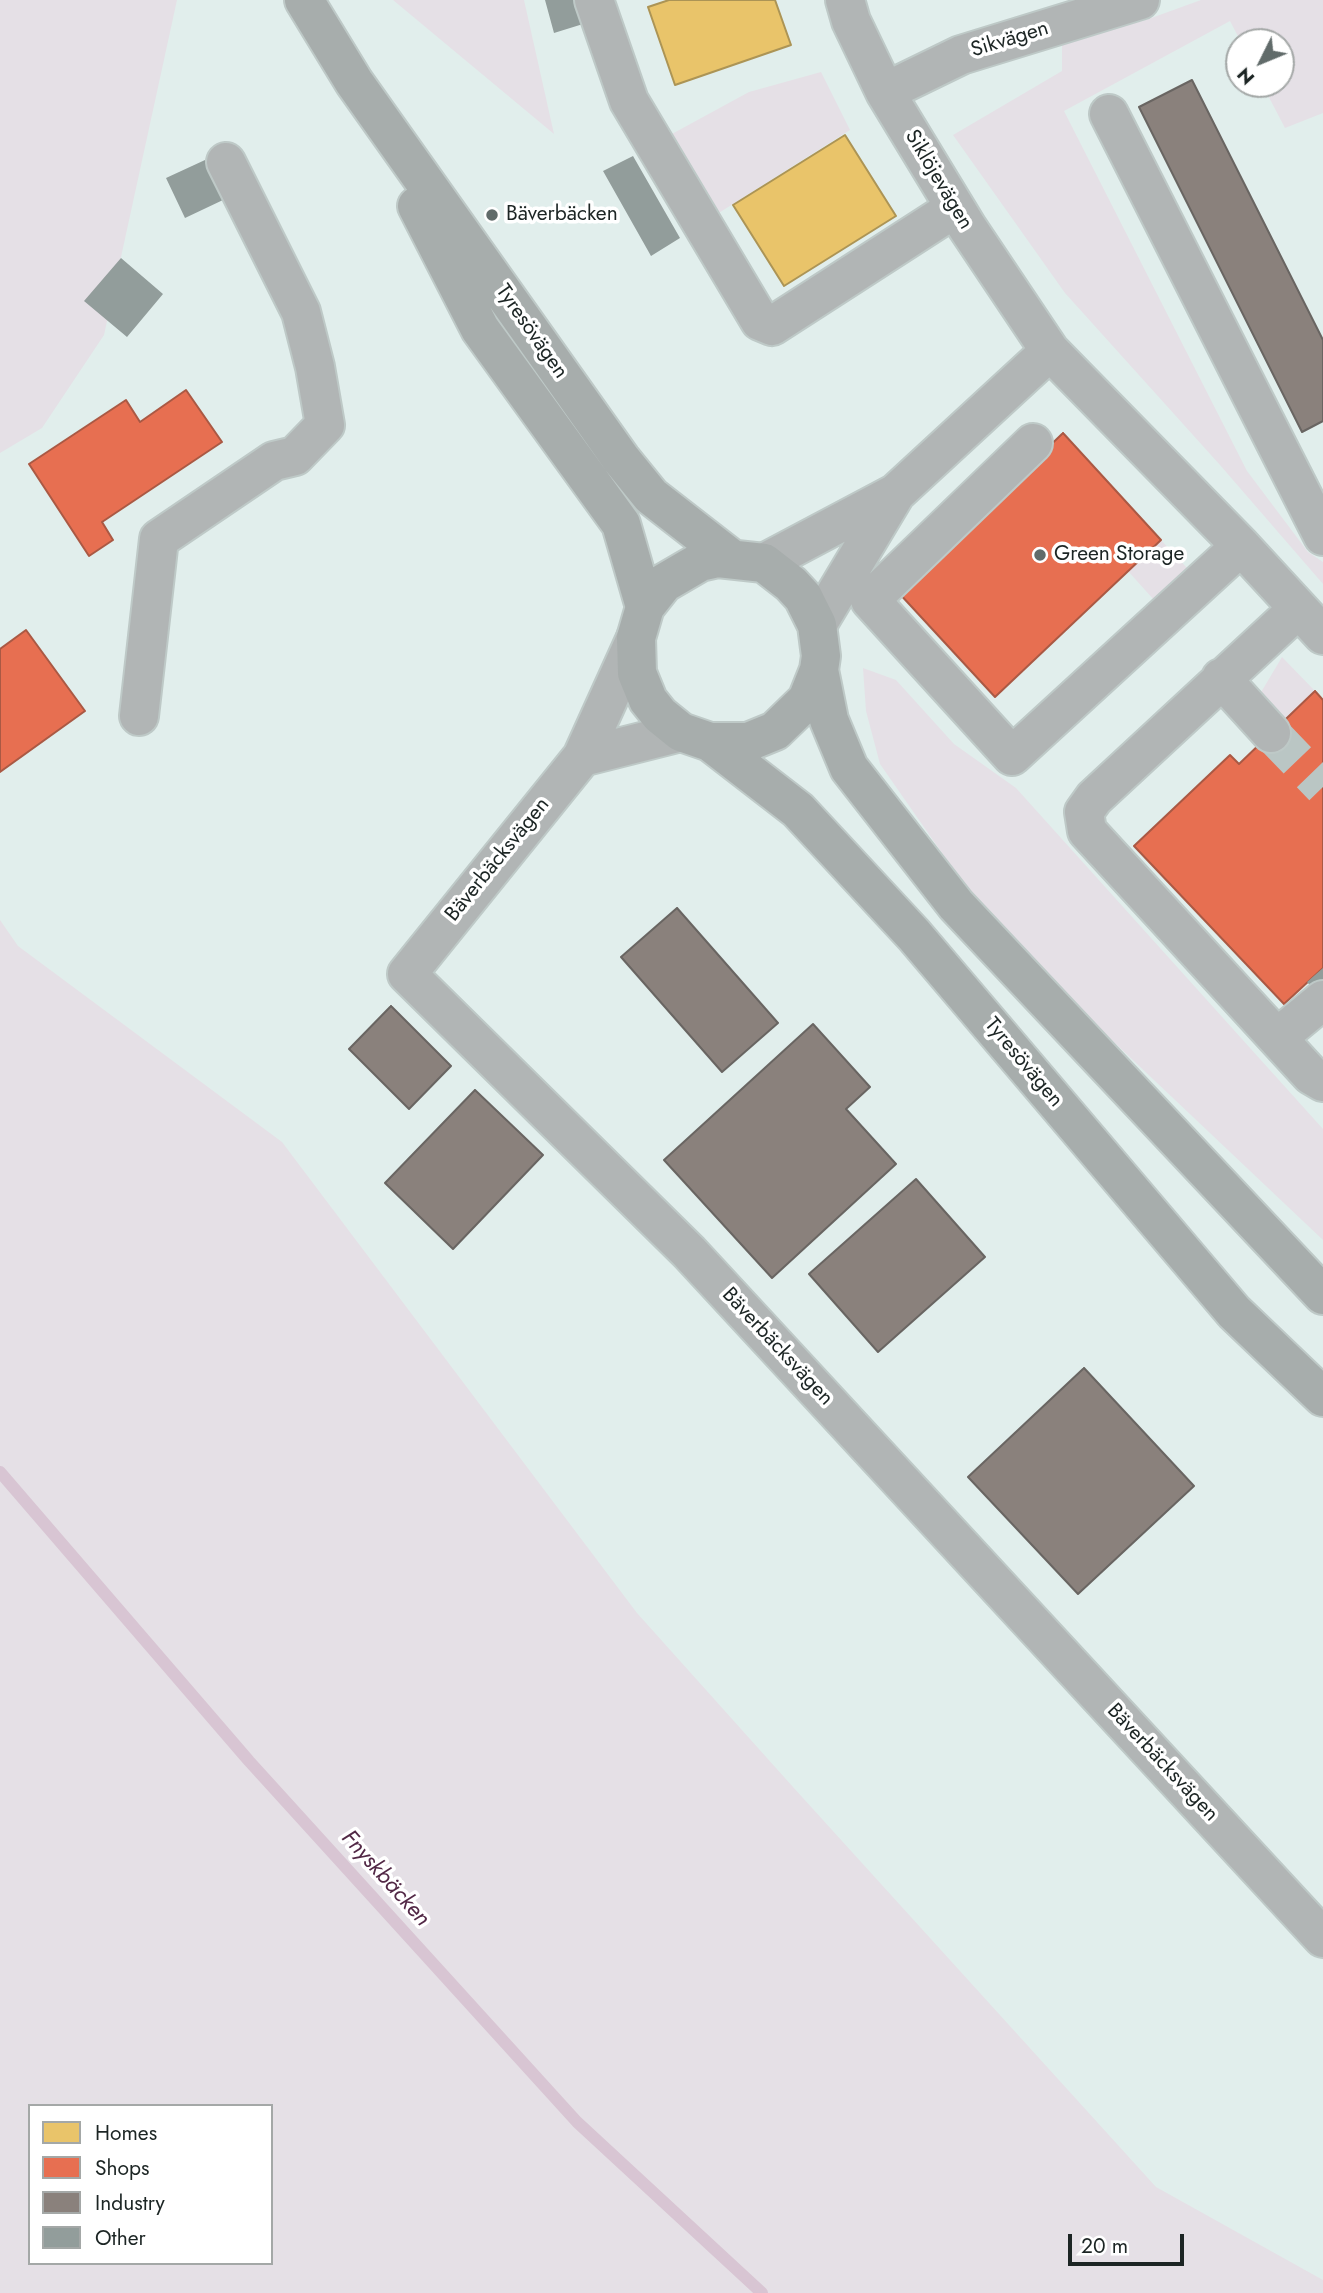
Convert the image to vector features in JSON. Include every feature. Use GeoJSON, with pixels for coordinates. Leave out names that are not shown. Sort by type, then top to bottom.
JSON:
{"type":"FeatureCollection","features":[{"type":"Feature","properties":{"kind":"main road","name":"Tyresövägen"},"geometry":{"type":"LineString","coordinates":[[304,0],[354,82],[650,496],[748,561],[792,583],[803,597],[817,625],[821,656],[819,670],[807,700],[775,731],[748,742],[696,737]]}},
{"type":"Feature","properties":{"kind":"main road","name":"Tyresövägen"},"geometry":{"type":"LineString","coordinates":[[354,82],[480,329],[621,524],[640,622],[637,673],[648,700],[660,715],[696,737],[799,810],[914,935],[1234,1312],[1323,1397]]}},
{"type":"Feature","properties":{"kind":"main road"},"geometry":{"type":"LineString","coordinates":[[640,622],[664,583],[699,562],[718,558],[748,561]]}},
{"type":"Feature","properties":{"kind":"main road","name":"Tyresövägen"},"geometry":{"type":"LineString","coordinates":[[819,670],[829,720],[849,768],[956,905],[1323,1295]]}},
{"type":"Feature","properties":{"kind":"street"},"geometry":{"type":"LineString","coordinates":[[594,0],[629,101],[760,321],[772,326],[955,208]]}},
{"type":"Feature","properties":{"kind":"street","name":"Siklöjevägen"},"geometry":{"type":"LineString","coordinates":[[845,0],[851,21],[885,92],[955,208],[1050,351],[1315,623]]}},
{"type":"Feature","properties":{"kind":"street","name":"Sikvägen"},"geometry":{"type":"LineString","coordinates":[[885,92],[961,55],[1140,0]]}},
{"type":"Feature","properties":{"kind":"street"},"geometry":{"type":"LineString","coordinates":[[1109,114],[1323,536]]}},
{"type":"Feature","properties":{"kind":"street"},"geometry":{"type":"LineString","coordinates":[[139,716],[159,539],[274,461],[295,456],[325,425],[315,367],[301,312],[226,162]]}},
{"type":"Feature","properties":{"kind":"street"},"geometry":{"type":"LineString","coordinates":[[817,625],[896,494],[1050,351]]}},
{"type":"Feature","properties":{"kind":"street"},"geometry":{"type":"LineString","coordinates":[[1033,443],[870,600],[1012,756],[1241,546]]}},
{"type":"Feature","properties":{"kind":"street"},"geometry":{"type":"LineString","coordinates":[[748,561],[896,494]]}},
{"type":"Feature","properties":{"kind":"street","name":"Bäverbäcksvägen"},"geometry":{"type":"LineString","coordinates":[[640,622],[582,757],[407,974],[689,1252],[1323,1938]]}},
{"type":"Feature","properties":{"kind":"street"},"geometry":{"type":"LineString","coordinates":[[1315,623],[1221,678],[1094,798],[1084,812],[1087,831],[1311,1075],[1323,1082]]}},
{"type":"Feature","properties":{"kind":"street"},"geometry":{"type":"LineString","coordinates":[[1221,678],[1271,733]]}},
{"type":"Feature","properties":{"kind":"street"},"geometry":{"type":"LineString","coordinates":[[582,757],[640,740],[696,737]]}},
{"type":"Feature","properties":{"kind":"street"},"geometry":{"type":"LineString","coordinates":[[1277,1038],[1323,1000]]}},
{"type":"Feature","properties":{"kind":"shaded area"},"geometry":{"type":"Polygon","coordinates":[[[0,0],[177,0],[104,335],[42,428],[0,453],[0,0]]]}},
{"type":"Feature","properties":{"kind":"shaded area"},"geometry":{"type":"Polygon","coordinates":[[[393,0],[524,0],[554,134],[393,0]]]}},
{"type":"Feature","properties":{"kind":"shaded area"},"geometry":{"type":"Polygon","coordinates":[[[1201,0],[1323,0],[1323,113],[1285,128],[1269,98],[1295,98],[1295,28],[1234,28],[1230,21],[1064,111],[1247,471],[1308,552],[1323,562],[1323,584],[1065,293],[953,135],[1062,71],[1062,40],[1143,21],[1201,0]]]}},
{"type":"Feature","properties":{"kind":"shaded area"},"geometry":{"type":"Polygon","coordinates":[[[821,72],[850,130],[714,216],[670,135],[749,92],[821,72]]]}},
{"type":"Feature","properties":{"kind":"shaded area"},"geometry":{"type":"Polygon","coordinates":[[[1161,540],[1188,569],[1154,600],[1128,571],[1161,540]]]}},
{"type":"Feature","properties":{"kind":"shaded area"},"geometry":{"type":"Polygon","coordinates":[[[1282,657],[1315,691],[1280,724],[1257,699],[1282,657]]]}},
{"type":"Feature","properties":{"kind":"shaded area"},"geometry":{"type":"Polygon","coordinates":[[[863,668],[896,680],[954,744],[1016,788],[1323,1129],[1323,1240],[1080,1010],[974,899],[880,764],[866,711],[863,668]]]}},
{"type":"Feature","properties":{"kind":"shaded area"},"geometry":{"type":"Polygon","coordinates":[[[0,920],[18,946],[282,1142],[637,1613],[793,1787],[1156,2187],[1323,2280],[1323,2293],[0,2293],[0,920]]]}},
{"type":"Feature","properties":{"kind":"building: Homes"},"geometry":{"type":"Polygon","coordinates":[[[669,0],[775,0],[791,45],[675,85],[648,7],[669,0]]]}},
{"type":"Feature","properties":{"kind":"building: Homes"},"geometry":{"type":"Polygon","coordinates":[[[845,135],[896,216],[784,286],[733,205],[845,135]]]}},
{"type":"Feature","properties":{"kind":"building: Shops"},"geometry":{"type":"Polygon","coordinates":[[[186,390],[222,442],[102,522],[113,540],[89,556],[29,464],[126,400],[140,422],[186,390]]]}},
{"type":"Feature","properties":{"kind":"building: Shops","name":"Green Storage"},"geometry":{"type":"Polygon","coordinates":[[[1063,433],[1161,540],[995,697],[898,592],[1063,433]]]}},
{"type":"Feature","properties":{"kind":"building: Shops"},"geometry":{"type":"Polygon","coordinates":[[[26,630],[85,711],[0,772],[0,649],[26,630]]]}},
{"type":"Feature","properties":{"kind":"building: Shops"},"geometry":{"type":"Polygon","coordinates":[[[1315,691],[1323,700],[1323,968],[1284,1004],[1134,846],[1230,755],[1239,764],[1315,691]]]}},
{"type":"Feature","properties":{"kind":"building: Industry"},"geometry":{"type":"Polygon","coordinates":[[[1192,80],[1323,340],[1323,421],[1302,432],[1139,107],[1192,80]]]}},
{"type":"Feature","properties":{"kind":"building: Industry"},"geometry":{"type":"Polygon","coordinates":[[[677,908],[778,1023],[722,1072],[621,957],[677,908]]]}},
{"type":"Feature","properties":{"kind":"building: Industry"},"geometry":{"type":"Polygon","coordinates":[[[391,1006],[451,1066],[409,1109],[349,1049],[391,1006]]]}},
{"type":"Feature","properties":{"kind":"building: Industry"},"geometry":{"type":"Polygon","coordinates":[[[813,1024],[870,1087],[846,1109],[896,1164],[772,1278],[664,1160],[813,1024]]]}},
{"type":"Feature","properties":{"kind":"building: Industry"},"geometry":{"type":"Polygon","coordinates":[[[475,1090],[543,1155],[453,1249],[385,1183],[475,1090]]]}},
{"type":"Feature","properties":{"kind":"building: Industry"},"geometry":{"type":"Polygon","coordinates":[[[916,1179],[985,1257],[878,1352],[809,1274],[916,1179]]]}},
{"type":"Feature","properties":{"kind":"building: Industry"},"geometry":{"type":"Polygon","coordinates":[[[1084,1368],[1194,1486],[1078,1594],[968,1477],[1084,1368]]]}},
{"type":"Feature","properties":{"kind":"building: Other"},"geometry":{"type":"Polygon","coordinates":[[[545,0],[577,0],[583,24],[554,33],[545,0]]]}},
{"type":"Feature","properties":{"kind":"building: Other"},"geometry":{"type":"Polygon","coordinates":[[[633,156],[680,238],[651,256],[603,171],[633,156]]]}},
{"type":"Feature","properties":{"kind":"building: Other"},"geometry":{"type":"Polygon","coordinates":[[[205,160],[223,200],[185,218],[166,178],[205,160]]]}},
{"type":"Feature","properties":{"kind":"building: Other"},"geometry":{"type":"Polygon","coordinates":[[[121,258],[163,294],[127,337],[84,301],[121,258]]]}},
{"type":"Feature","properties":{"kind":"building: Other"},"geometry":{"type":"Polygon","coordinates":[[[1323,968],[1323,1000],[1307,982],[1323,968]]]}},
{"type":"Feature","properties":{"kind":"waterway","name":"Fnyskbäcken"},"geometry":{"type":"LineString","coordinates":[[0,1472],[249,1761],[577,2122],[762,2293]]}},
{"type":"Feature","properties":{"kind":"tunnel"},"geometry":{"type":"LineString","coordinates":[[1271,733],[1323,787]]}},
{"type":"Feature","properties":{"kind":"place","name":"Bäverbäcken"},"geometry":{"type":"Point","coordinates":[492,215]}},
{"type":"Feature","properties":{"kind":"place","name":"Green Storage"},"geometry":{"type":"Point","coordinates":[1040,555]}}]}
